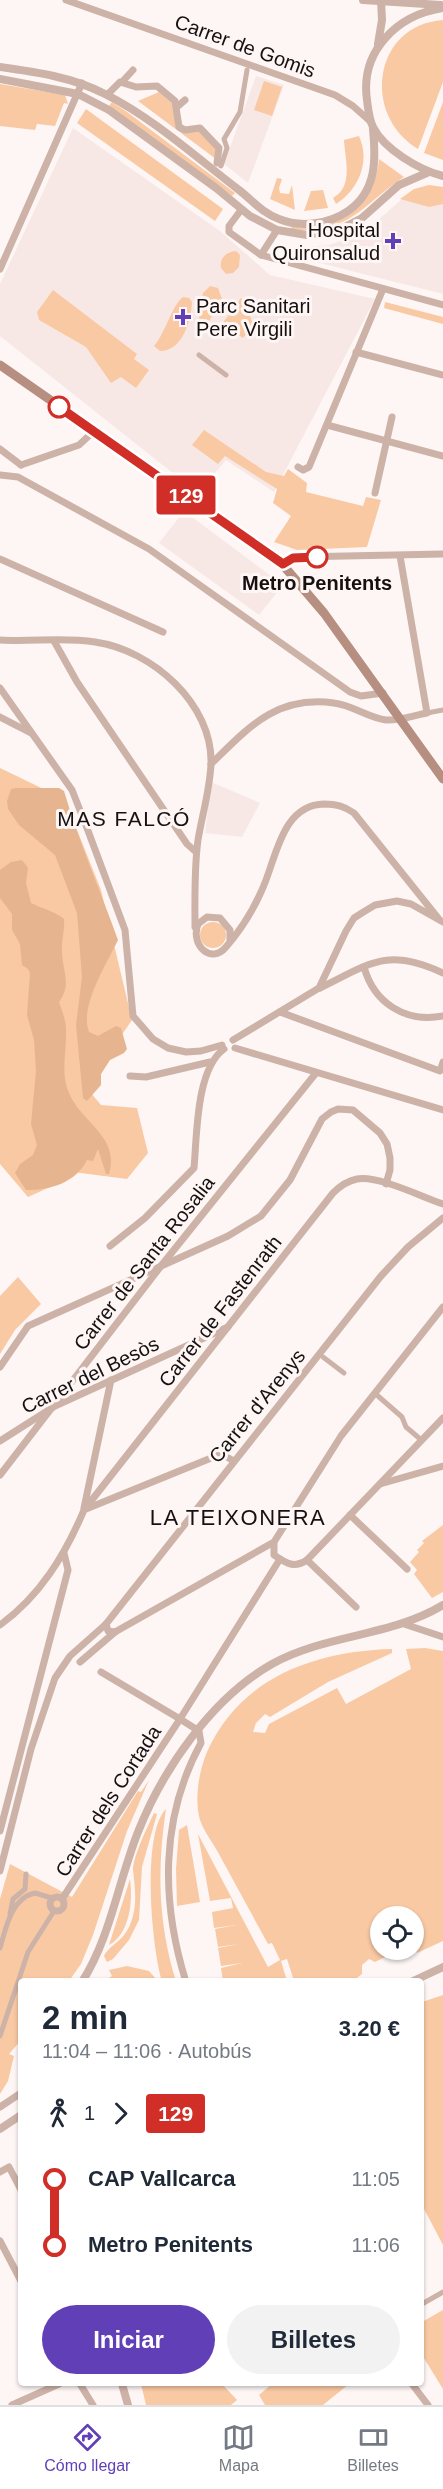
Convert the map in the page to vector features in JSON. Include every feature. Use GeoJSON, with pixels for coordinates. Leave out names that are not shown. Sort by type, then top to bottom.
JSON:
{"type":"FeatureCollection","features":[{"type":"Feature","properties":{"kind":"main road"},"geometry":{"type":"LineString","coordinates":[[0,365],[283,564],[324,613],[443,779]]}},
{"type":"Feature","properties":{"kind":"street","name":"Carrer de Gomis"},"geometry":{"type":"LineString","coordinates":[[66,0],[335,95],[353,106],[372,126]]}},
{"type":"Feature","properties":{"kind":"street"},"geometry":{"type":"LineString","coordinates":[[363,0],[443,6]]}},
{"type":"Feature","properties":{"kind":"street"},"geometry":{"type":"LineString","coordinates":[[411,0],[421,3]]}},
{"type":"Feature","properties":{"kind":"street"},"geometry":{"type":"LineString","coordinates":[[0,67],[45,73],[82,83],[107,95],[151,124],[279,220],[318,223],[330,221],[351,209],[367,190],[373,177],[375,160],[366,85],[368,68],[377,47],[382,20],[381,1]]}},
{"type":"Feature","properties":{"kind":"street"},"geometry":{"type":"LineString","coordinates":[[377,47],[412,16],[443,6]]}},
{"type":"Feature","properties":{"kind":"street"},"geometry":{"type":"LineString","coordinates":[[107,95],[117,83],[122,82],[134,70]]}},
{"type":"Feature","properties":{"kind":"street"},"geometry":{"type":"LineString","coordinates":[[219,165],[227,148],[224,139],[240,112],[248,70]]}},
{"type":"Feature","properties":{"kind":"street"},"geometry":{"type":"LineString","coordinates":[[0,79],[78,94],[123,119],[261,224],[277,230],[307,235],[341,229],[362,218],[399,185],[429,172]]}},
{"type":"Feature","properties":{"kind":"street"},"geometry":{"type":"LineString","coordinates":[[122,82],[136,87],[159,84],[178,106],[176,119],[179,127],[185,130],[197,127],[204,130],[220,150],[219,165]]}},
{"type":"Feature","properties":{"kind":"street"},"geometry":{"type":"LineString","coordinates":[[0,269],[82,83]]}},
{"type":"Feature","properties":{"kind":"street"},"geometry":{"type":"LineString","coordinates":[[178,106],[185,100]]}},
{"type":"Feature","properties":{"kind":"street"},"geometry":{"type":"LineString","coordinates":[[372,126],[389,146],[429,172],[443,176]]}},
{"type":"Feature","properties":{"kind":"street"},"geometry":{"type":"LineString","coordinates":[[254,203],[248,202],[229,230],[232,236],[261,255],[443,305]]}},
{"type":"Feature","properties":{"kind":"street"},"geometry":{"type":"LineString","coordinates":[[261,255],[277,230],[279,220]]}},
{"type":"Feature","properties":{"kind":"street"},"geometry":{"type":"LineString","coordinates":[[298,467],[303,470],[309,467],[383,289]]}},
{"type":"Feature","properties":{"kind":"street"},"geometry":{"type":"LineString","coordinates":[[356,352],[443,375]]}},
{"type":"Feature","properties":{"kind":"street"},"geometry":{"type":"LineString","coordinates":[[199,355],[226,375]]}},
{"type":"Feature","properties":{"kind":"street"},"geometry":{"type":"LineString","coordinates":[[375,493],[392,417]]}},
{"type":"Feature","properties":{"kind":"street"},"geometry":{"type":"LineString","coordinates":[[327,425],[443,456]]}},
{"type":"Feature","properties":{"kind":"street"},"geometry":{"type":"LineString","coordinates":[[21,465],[79,445],[94,431]]}},
{"type":"Feature","properties":{"kind":"street"},"geometry":{"type":"LineString","coordinates":[[0,449],[21,465]]}},
{"type":"Feature","properties":{"kind":"street"},"geometry":{"type":"LineString","coordinates":[[18,477],[21,465]]}},
{"type":"Feature","properties":{"kind":"street"},"geometry":{"type":"LineString","coordinates":[[0,475],[18,477],[149,549],[350,692],[361,696],[383,693]]}},
{"type":"Feature","properties":{"kind":"street"},"geometry":{"type":"LineString","coordinates":[[283,564],[297,557],[443,555]]}},
{"type":"Feature","properties":{"kind":"street"},"geometry":{"type":"LineString","coordinates":[[400,556],[428,713]]}},
{"type":"Feature","properties":{"kind":"street"},"geometry":{"type":"LineString","coordinates":[[0,559],[163,632]]}},
{"type":"Feature","properties":{"kind":"street"},"geometry":{"type":"LineString","coordinates":[[0,640],[96,642],[144,658],[178,687],[204,726],[211,764],[196,852],[195,932],[199,947],[210,953],[222,950],[230,941],[261,893],[281,839],[294,817],[308,807],[320,804],[342,806],[354,813],[441,920]]}},
{"type":"Feature","properties":{"kind":"street"},"geometry":{"type":"LineString","coordinates":[[54,641],[106,725],[187,844],[196,852]]}},
{"type":"Feature","properties":{"kind":"street"},"geometry":{"type":"LineString","coordinates":[[0,688],[72,790],[125,930],[133,1016],[153,1039],[168,1048],[186,1052],[223,1047],[231,1052],[235,1048]]}},
{"type":"Feature","properties":{"kind":"street"},"geometry":{"type":"LineString","coordinates":[[211,764],[250,725],[290,706],[316,702],[333,703],[384,719],[443,710]]}},
{"type":"Feature","properties":{"kind":"street"},"geometry":{"type":"LineString","coordinates":[[0,717],[33,734]]}},
{"type":"Feature","properties":{"kind":"street"},"geometry":{"type":"LineString","coordinates":[[320,988],[346,931],[354,918],[364,911],[375,905],[397,902],[411,904],[441,920]]}},
{"type":"Feature","properties":{"kind":"street"},"geometry":{"type":"LineString","coordinates":[[195,932],[202,920],[213,917],[227,924],[230,941]]}},
{"type":"Feature","properties":{"kind":"street"},"geometry":{"type":"LineString","coordinates":[[110,1246],[145,1218],[194,1167],[198,1119],[210,1062],[223,1047],[225,1039],[233,1040],[320,988],[364,967],[390,958],[410,960],[443,973]]}},
{"type":"Feature","properties":{"kind":"street"},"geometry":{"type":"LineString","coordinates":[[364,967],[370,986],[383,1002],[406,1014],[443,1016]]}},
{"type":"Feature","properties":{"kind":"street"},"geometry":{"type":"LineString","coordinates":[[280,1012],[440,1071],[443,1062]]}},
{"type":"Feature","properties":{"kind":"street"},"geometry":{"type":"LineString","coordinates":[[233,1040],[235,1048]]}},
{"type":"Feature","properties":{"kind":"street"},"geometry":{"type":"LineString","coordinates":[[235,1048],[443,1110]]}},
{"type":"Feature","properties":{"kind":"street"},"geometry":{"type":"LineString","coordinates":[[130,1076],[146,1077],[210,1062]]}},
{"type":"Feature","properties":{"kind":"street","name":"Carrer de Santa Rosalia"},"geometry":{"type":"LineString","coordinates":[[0,1475],[161,1266],[316,1073]]}},
{"type":"Feature","properties":{"kind":"street"},"geometry":{"type":"LineString","coordinates":[[0,1367],[28,1326],[228,1236],[261,1216],[290,1180],[322,1119],[338,1109],[353,1110],[380,1132],[387,1144],[390,1158],[390,1170],[386,1184]]}},
{"type":"Feature","properties":{"kind":"street","name":"Carrer de Fastenrath"},"geometry":{"type":"LineString","coordinates":[[0,1625],[15,1614],[45,1581],[66,1550],[84,1510],[333,1193],[343,1184],[358,1178],[386,1184],[443,1204]]}},
{"type":"Feature","properties":{"kind":"street","name":"Carrer d'Arenys"},"geometry":{"type":"LineString","coordinates":[[0,1871],[31,1749],[55,1678],[71,1655],[106,1624],[381,1276],[408,1247],[443,1218]]}},
{"type":"Feature","properties":{"kind":"street"},"geometry":{"type":"LineString","coordinates":[[80,1662],[115,1632],[254,1556],[274,1542],[287,1525],[341,1436],[443,1306]]}},
{"type":"Feature","properties":{"kind":"street","name":"Carrer del Besòs"},"geometry":{"type":"LineString","coordinates":[[0,1441],[55,1406],[229,1326]]}},
{"type":"Feature","properties":{"kind":"street"},"geometry":{"type":"LineString","coordinates":[[323,1356],[344,1371]]}},
{"type":"Feature","properties":{"kind":"street"},"geometry":{"type":"LineString","coordinates":[[84,1510],[111,1380]]}},
{"type":"Feature","properties":{"kind":"street"},"geometry":{"type":"LineString","coordinates":[[378,1396],[402,1417],[406,1427],[419,1437]]}},
{"type":"Feature","properties":{"kind":"street"},"geometry":{"type":"LineString","coordinates":[[262,1551],[295,1566],[310,1563],[322,1545],[443,1418]]}},
{"type":"Feature","properties":{"kind":"street"},"geometry":{"type":"LineString","coordinates":[[84,1510],[221,1454],[234,1461]]}},
{"type":"Feature","properties":{"kind":"street"},"geometry":{"type":"LineString","coordinates":[[380,1484],[443,1466]]}},
{"type":"Feature","properties":{"kind":"street"},"geometry":{"type":"LineString","coordinates":[[350,1515],[407,1569]]}},
{"type":"Feature","properties":{"kind":"street"},"geometry":{"type":"LineString","coordinates":[[274,1542],[273,1552],[279,1560]]}},
{"type":"Feature","properties":{"kind":"street"},"geometry":{"type":"LineString","coordinates":[[0,1831],[68,1570],[66,1550]]}},
{"type":"Feature","properties":{"kind":"street","name":"Carrer dels Cortada"},"geometry":{"type":"LineString","coordinates":[[62,1899],[52,1898],[50,1906],[54,1911],[63,1908],[62,1899],[180,1719],[279,1560]]}},
{"type":"Feature","properties":{"kind":"street"},"geometry":{"type":"LineString","coordinates":[[310,1563],[356,1607]]}},
{"type":"Feature","properties":{"kind":"street"},"geometry":{"type":"LineString","coordinates":[[84,1978],[105,1936],[146,1815],[168,1773],[211,1713],[237,1688],[281,1659],[315,1645],[404,1624],[443,1605]]}},
{"type":"Feature","properties":{"kind":"street"},"geometry":{"type":"LineString","coordinates":[[106,1624],[108,1631],[115,1632]]}},
{"type":"Feature","properties":{"kind":"street"},"geometry":{"type":"LineString","coordinates":[[404,1624],[443,1637]]}},
{"type":"Feature","properties":{"kind":"street"},"geometry":{"type":"LineString","coordinates":[[101,1672],[180,1719]]}},
{"type":"Feature","properties":{"kind":"street","name":"Carrer dels Cortada"},"geometry":{"type":"LineString","coordinates":[[180,1719],[199,1731]]}},
{"type":"Feature","properties":{"kind":"street"},"geometry":{"type":"LineString","coordinates":[[185,1978],[171,1921],[167,1882],[169,1843],[176,1804],[189,1766],[201,1743],[199,1731]]}},
{"type":"Feature","properties":{"kind":"street"},"geometry":{"type":"LineString","coordinates":[[11,1916],[13,1899],[25,1888],[26,1874]]}},
{"type":"Feature","properties":{"kind":"street"},"geometry":{"type":"LineString","coordinates":[[0,1948],[19,1901],[30,1894],[52,1898]]}},
{"type":"Feature","properties":{"kind":"street"},"geometry":{"type":"LineString","coordinates":[[19,1978],[28,1952],[54,1911]]}},
{"type":"Feature","properties":{"kind":"street"},"geometry":{"type":"LineString","coordinates":[[420,1978],[443,1967]]}},
{"type":"Feature","properties":{"kind":"street"},"geometry":{"type":"LineString","coordinates":[[0,2036],[18,1982]]}},
{"type":"Feature","properties":{"kind":"street"},"geometry":{"type":"LineString","coordinates":[[0,2107],[18,2095]]}},
{"type":"Feature","properties":{"kind":"street"},"geometry":{"type":"LineString","coordinates":[[0,2129],[18,2117]]}},
{"type":"Feature","properties":{"kind":"street"},"geometry":{"type":"LineString","coordinates":[[0,2172],[9,2167],[18,2184]]}},
{"type":"Feature","properties":{"kind":"street"},"geometry":{"type":"LineString","coordinates":[[0,2255],[1,2243]]}},
{"type":"Feature","properties":{"kind":"street"},"geometry":{"type":"LineString","coordinates":[[1,2243],[18,2275]]}},
{"type":"Feature","properties":{"kind":"street"},"geometry":{"type":"LineString","coordinates":[[424,2303],[443,2292]]}},
{"type":"Feature","properties":{"kind":"street"},"geometry":{"type":"LineString","coordinates":[[37,2386],[40,2392]]}},
{"type":"Feature","properties":{"kind":"street"},"geometry":{"type":"LineString","coordinates":[[12,2405],[54,2386]]}},
{"type":"Feature","properties":{"kind":"street"},"geometry":{"type":"LineString","coordinates":[[81,2386],[93,2405]]}},
{"type":"Feature","properties":{"kind":"street"},"geometry":{"type":"LineString","coordinates":[[123,2386],[128,2405]]}},
{"type":"Feature","properties":{"kind":"street"},"geometry":{"type":"LineString","coordinates":[[414,2386],[428,2405]]}},
{"type":"Feature","properties":{"kind":"shaded area"},"geometry":{"type":"Polygon","coordinates":[[[443,20],[443,82],[418,149],[400,134],[388,115],[382,95],[383,74],[389,54],[402,37],[419,26],[443,20]]]}},
{"type":"Feature","properties":{"kind":"shaded area"},"geometry":{"type":"Polygon","coordinates":[[[256,76],[284,85],[248,183],[224,164],[256,76]]]}},
{"type":"Feature","properties":{"kind":"shaded area"},"geometry":{"type":"Polygon","coordinates":[[[264,81],[282,87],[272,116],[254,110],[264,81]]]}},
{"type":"Feature","properties":{"kind":"shaded area"},"geometry":{"type":"Polygon","coordinates":[[[0,84],[65,95],[68,104],[64,103],[55,126],[37,124],[35,130],[0,126],[0,84]]]}},
{"type":"Feature","properties":{"kind":"shaded area"},"geometry":{"type":"Polygon","coordinates":[[[159,92],[173,104],[176,127],[198,130],[217,150],[216,159],[138,101],[159,92]]]}},
{"type":"Feature","properties":{"kind":"shaded area"},"geometry":{"type":"Polygon","coordinates":[[[112,102],[235,193],[232,196],[109,106],[112,102]]]}},
{"type":"Feature","properties":{"kind":"shaded area"},"geometry":{"type":"Polygon","coordinates":[[[443,102],[443,160],[424,153],[443,102]]]}},
{"type":"Feature","properties":{"kind":"shaded area"},"geometry":{"type":"Polygon","coordinates":[[[86,109],[223,209],[215,221],[77,123],[86,109]]]}},
{"type":"Feature","properties":{"kind":"shaded area","name":"Parc Sanitari Pere Virgili"},"geometry":{"type":"Polygon","coordinates":[[[73,128],[220,231],[270,275],[375,299],[274,492],[226,460],[198,493],[0,336],[0,284],[73,128]]]}},
{"type":"Feature","properties":{"kind":"shaded area"},"geometry":{"type":"Polygon","coordinates":[[[359,136],[364,156],[360,174],[351,191],[336,204],[333,198],[344,187],[347,172],[344,140],[359,136]]]}},
{"type":"Feature","properties":{"kind":"shaded area"},"geometry":{"type":"Polygon","coordinates":[[[379,159],[404,177],[354,216],[341,223],[311,230],[291,229],[292,226],[324,224],[351,211],[370,189],[379,159]]]}},
{"type":"Feature","properties":{"kind":"shaded area"},"geometry":{"type":"Polygon","coordinates":[[[277,178],[282,179],[280,193],[289,194],[292,185],[295,210],[270,199],[277,178]]]}},
{"type":"Feature","properties":{"kind":"shaded area","name":"Hospital Quironsalud"},"geometry":{"type":"Polygon","coordinates":[[[429,185],[443,187],[443,294],[288,255],[294,248],[329,245],[355,236],[369,228],[410,192],[429,185]]]}},
{"type":"Feature","properties":{"kind":"shaded area"},"geometry":{"type":"Polygon","coordinates":[[[429,185],[443,187],[443,204],[429,207],[400,199],[414,189],[429,185]]]}},
{"type":"Feature","properties":{"kind":"shaded area"},"geometry":{"type":"Polygon","coordinates":[[[323,190],[328,208],[304,211],[311,191],[323,190]]]}},
{"type":"Feature","properties":{"kind":"shaded area"},"geometry":{"type":"Polygon","coordinates":[[[236,251],[240,255],[239,267],[233,273],[226,274],[221,268],[222,258],[236,251]]]}},
{"type":"Feature","properties":{"kind":"shaded area"},"geometry":{"type":"Polygon","coordinates":[[[210,286],[218,288],[222,299],[208,323],[202,325],[199,320],[203,293],[210,286]]]}},
{"type":"Feature","properties":{"kind":"shaded area"},"geometry":{"type":"Polygon","coordinates":[[[53,290],[137,354],[134,359],[149,370],[136,388],[121,377],[111,383],[86,347],[39,320],[37,312],[53,290]]]}},
{"type":"Feature","properties":{"kind":"shaded area"},"geometry":{"type":"Polygon","coordinates":[[[183,297],[189,298],[192,302],[188,325],[175,346],[160,351],[154,346],[183,297]]]}},
{"type":"Feature","properties":{"kind":"shaded area"},"geometry":{"type":"Polygon","coordinates":[[[241,298],[246,303],[253,325],[243,338],[222,324],[241,298]]]}},
{"type":"Feature","properties":{"kind":"shaded area"},"geometry":{"type":"Polygon","coordinates":[[[385,302],[443,317],[443,324],[384,308],[385,302]]]}},
{"type":"Feature","properties":{"kind":"shaded area"},"geometry":{"type":"Polygon","coordinates":[[[204,430],[266,472],[284,476],[288,469],[307,483],[306,492],[363,506],[366,497],[381,500],[367,547],[297,550],[274,542],[291,516],[273,503],[277,489],[225,456],[218,464],[192,445],[204,430]]]}},
{"type":"Feature","properties":{"kind":"shaded area"},"geometry":{"type":"Polygon","coordinates":[[[184,511],[283,585],[259,615],[159,543],[184,511]]]}},
{"type":"Feature","properties":{"kind":"shaded area"},"geometry":{"type":"Polygon","coordinates":[[[0,768],[58,796],[77,830],[101,890],[132,1020],[86,1087],[101,1105],[137,1108],[148,1153],[127,1179],[73,1172],[57,1184],[28,1197],[0,1164],[0,768]]]}},
{"type":"Feature","properties":{"kind":"shaded area"},"geometry":{"type":"Polygon","coordinates":[[[211,782],[260,803],[242,837],[205,833],[211,782]]]}},
{"type":"Feature","properties":{"kind":"shaded area"},"geometry":{"type":"Polygon","coordinates":[[[59,788],[64,791],[118,940],[91,998],[87,1022],[89,1032],[98,1036],[116,1026],[121,1028],[127,1049],[110,1060],[101,1074],[101,1085],[87,1101],[83,1098],[76,1025],[82,977],[77,913],[55,855],[19,825],[8,809],[7,801],[11,789],[59,788]]]}},
{"type":"Feature","properties":{"kind":"shaded area"},"geometry":{"type":"Polygon","coordinates":[[[22,860],[28,868],[26,883],[31,903],[64,919],[62,949],[66,984],[59,1002],[66,1026],[64,1070],[66,1086],[75,1104],[105,1140],[111,1161],[109,1174],[106,1174],[98,1149],[93,1161],[87,1160],[69,1180],[53,1187],[26,1190],[15,1173],[20,1164],[33,1155],[37,1145],[31,1124],[36,1071],[34,1040],[27,1015],[30,973],[22,965],[20,944],[12,930],[12,914],[0,898],[0,870],[11,862],[22,860]]]}},
{"type":"Feature","properties":{"kind":"shaded area"},"geometry":{"type":"Polygon","coordinates":[[[213,922],[222,926],[226,935],[222,944],[213,948],[204,944],[200,935],[204,926],[213,922]]]}},
{"type":"Feature","properties":{"kind":"shaded area"},"geometry":{"type":"Polygon","coordinates":[[[18,1277],[41,1304],[15,1330],[0,1354],[0,1296],[18,1277]]]}},
{"type":"Feature","properties":{"kind":"shaded area"},"geometry":{"type":"Polygon","coordinates":[[[443,1525],[443,1592],[432,1598],[414,1574],[417,1570],[410,1562],[419,1552],[417,1550],[424,1543],[422,1541],[443,1525]]]}},
{"type":"Feature","properties":{"kind":"shaded area"},"geometry":{"type":"Polygon","coordinates":[[[425,1648],[443,1651],[443,1941],[424,1950],[424,1906],[370,1906],[370,1960],[362,1965],[362,1974],[357,1978],[293,1978],[287,1959],[281,1961],[286,1978],[223,1978],[221,1968],[242,1963],[221,1966],[218,1948],[239,1944],[218,1947],[215,1929],[236,1925],[214,1928],[212,1912],[233,1908],[231,1898],[210,1901],[198,1834],[268,1967],[280,1960],[272,1943],[268,1944],[200,1820],[197,1794],[200,1776],[207,1752],[221,1726],[239,1705],[260,1687],[283,1673],[309,1663],[336,1655],[392,1649],[392,1653],[328,1682],[270,1717],[265,1714],[256,1723],[253,1732],[265,1733],[269,1724],[337,1688],[346,1704],[411,1669],[406,1649],[425,1648]]]}},
{"type":"Feature","properties":{"kind":"shaded area"},"geometry":{"type":"Polygon","coordinates":[[[149,1780],[127,1831],[93,1935],[81,1964],[71,1978],[18,1978],[18,2044],[9,2054],[14,2056],[8,2081],[0,2094],[0,1899],[10,1864],[72,1897],[138,1791],[141,1792],[149,1780]]]}},
{"type":"Feature","properties":{"kind":"shaded area"},"geometry":{"type":"Polygon","coordinates":[[[166,1809],[161,1853],[161,1896],[166,1938],[175,1978],[161,1978],[152,1919],[151,1866],[158,1822],[166,1809]]]}},
{"type":"Feature","properties":{"kind":"shaded area"},"geometry":{"type":"Polygon","coordinates":[[[154,1813],[157,1814],[142,1867],[139,1920],[129,1940],[113,1959],[107,1962],[104,1956],[123,1936],[133,1918],[135,1857],[154,1813]]]}},
{"type":"Feature","properties":{"kind":"shaded area"},"geometry":{"type":"Polygon","coordinates":[[[187,1825],[200,1902],[177,1906],[176,1869],[179,1830],[187,1825]]]}},
{"type":"Feature","properties":{"kind":"shaded area"},"geometry":{"type":"Polygon","coordinates":[[[130,1879],[131,1897],[126,1925],[122,1933],[109,1945],[130,1879]]]}},
{"type":"Feature","properties":{"kind":"shaded area"},"geometry":{"type":"Polygon","coordinates":[[[127,1966],[149,1971],[155,1978],[109,1978],[112,1976],[109,1970],[127,1966]]]}},
{"type":"Feature","properties":{"kind":"shaded area"},"geometry":{"type":"Polygon","coordinates":[[[443,1995],[443,2245],[424,2209],[424,2001],[443,1995]]]}},
{"type":"Feature","properties":{"kind":"shaded area"},"geometry":{"type":"Polygon","coordinates":[[[443,2310],[443,2389],[424,2358],[424,2321],[443,2310]]]}},
{"type":"Feature","properties":{"kind":"shaded area"},"geometry":{"type":"Polygon","coordinates":[[[141,2386],[224,2386],[237,2400],[231,2405],[146,2405],[141,2386]]]}},
{"type":"Feature","properties":{"kind":"shaded area"},"geometry":{"type":"Polygon","coordinates":[[[270,2386],[347,2386],[323,2405],[265,2405],[259,2395],[270,2386]]]}},
{"type":"Feature","properties":{"kind":"bus line","name":"129"},"geometry":{"type":"LineString","coordinates":[[59,407],[267,550],[283,564],[297,557],[317,557]]}},
{"type":"Feature","properties":{"kind":"place","name":"Hospital Quironsalud"},"geometry":{"type":"Point","coordinates":[393,241]}},
{"type":"Feature","properties":{"kind":"place","name":"Parc Sanitari Pere Virgili"},"geometry":{"type":"Point","coordinates":[183,317]}},
{"type":"Feature","properties":{"kind":"place","name":"Metro Penitents"},"geometry":{"type":"Point","coordinates":[317,557]}},
{"type":"Feature","properties":{"kind":"district","name":"MAS FALCÓ"},"geometry":{"type":"Point","coordinates":[124,818]}},
{"type":"Feature","properties":{"kind":"district","name":"LA TEIXONERA"},"geometry":{"type":"Point","coordinates":[238,1517]}}]}
